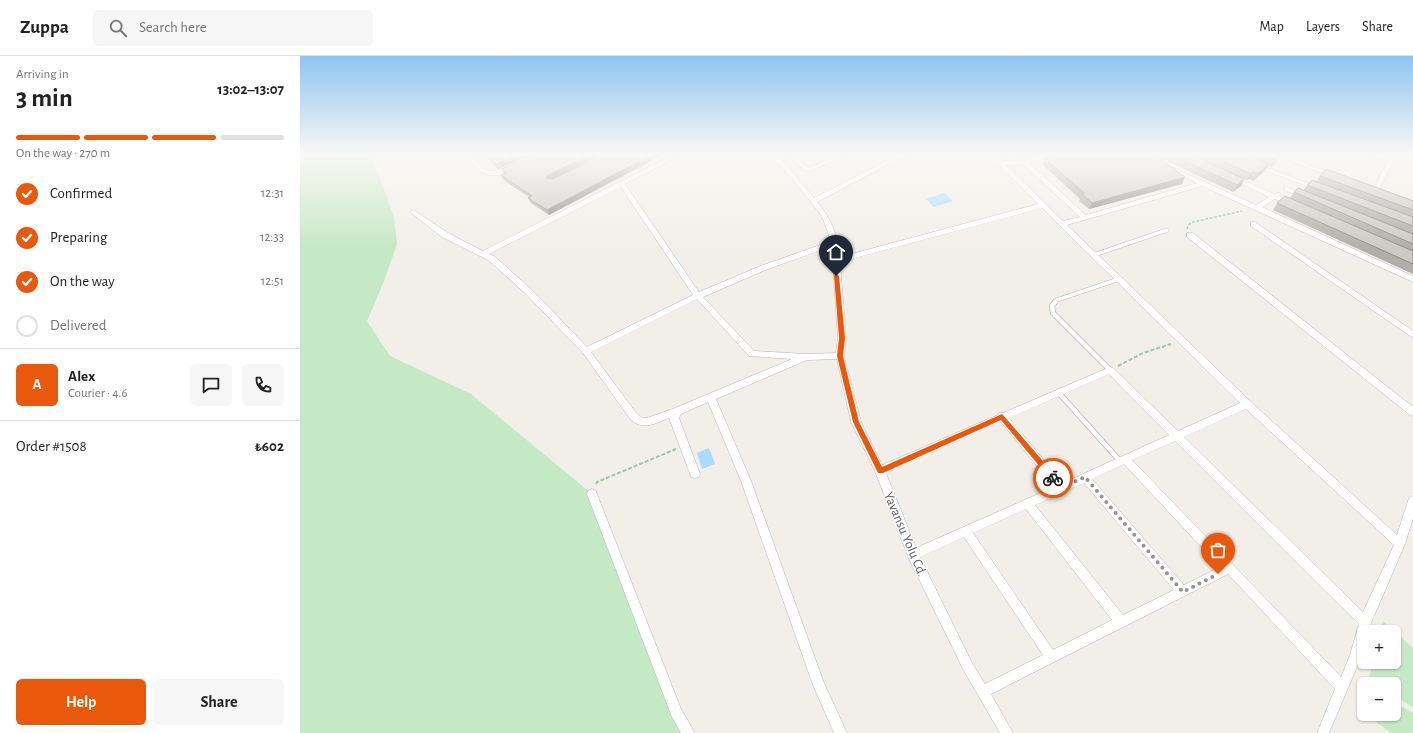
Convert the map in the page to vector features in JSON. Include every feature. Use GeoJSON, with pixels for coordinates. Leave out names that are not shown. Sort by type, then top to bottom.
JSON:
{"type":"FeatureCollection","features":[{"type":"Feature","properties":{"kind":"street"},"geometry":{"type":"LineString","coordinates":[[484,254],[619,186]]}},
{"type":"Feature","properties":{"kind":"street"},"geometry":{"type":"LineString","coordinates":[[623,186],[697,295],[752,354],[806,357],[840,356]]}},
{"type":"Feature","properties":{"kind":"street","name":"Yavansu Yolu Cd."},"geometry":{"type":"LineString","coordinates":[[801,186],[825,216],[835,242],[835,261],[842,338],[840,356],[856,422],[880,471],[912,555],[968,667],[1007,733]]}},
{"type":"Feature","properties":{"kind":"street"},"geometry":{"type":"LineString","coordinates":[[813,200],[842,186]]}},
{"type":"Feature","properties":{"kind":"street"},"geometry":{"type":"LineString","coordinates":[[1024,186],[1247,404],[1400,544]]}},
{"type":"Feature","properties":{"kind":"street"},"geometry":{"type":"LineString","coordinates":[[1051,186],[1086,218]]}},
{"type":"Feature","properties":{"kind":"street"},"geometry":{"type":"LineString","coordinates":[[1062,224],[1196,186]]}},
{"type":"Feature","properties":{"kind":"street"},"geometry":{"type":"LineString","coordinates":[[1205,186],[1413,279]]}},
{"type":"Feature","properties":{"kind":"street"},"geometry":{"type":"LineString","coordinates":[[1250,186],[1302,209]]}},
{"type":"Feature","properties":{"kind":"street"},"geometry":{"type":"LineString","coordinates":[[1256,208],[1291,186]]}},
{"type":"Feature","properties":{"kind":"street"},"geometry":{"type":"LineString","coordinates":[[1320,186],[1327,191]]}},
{"type":"Feature","properties":{"kind":"street"},"geometry":{"type":"LineString","coordinates":[[1368,188],[1379,192],[1381,186]]}},
{"type":"Feature","properties":{"kind":"street"},"geometry":{"type":"LineString","coordinates":[[1286,189],[1314,200]]}},
{"type":"Feature","properties":{"kind":"street"},"geometry":{"type":"LineString","coordinates":[[835,261],[1044,206]]}},
{"type":"Feature","properties":{"kind":"street"},"geometry":{"type":"LineString","coordinates":[[413,212],[445,234],[491,258],[528,291],[586,351],[634,417],[640,422],[647,422],[678,411],[806,357]]}},
{"type":"Feature","properties":{"kind":"street"},"geometry":{"type":"LineString","coordinates":[[1253,224],[1413,335]]}},
{"type":"Feature","properties":{"kind":"street"},"geometry":{"type":"LineString","coordinates":[[1190,235],[1413,412]]}},
{"type":"Feature","properties":{"kind":"street"},"geometry":{"type":"LineString","coordinates":[[586,351],[605,340],[697,295],[791,256],[835,242]]}},
{"type":"Feature","properties":{"kind":"street"},"geometry":{"type":"LineString","coordinates":[[880,471],[1002,416],[1110,370],[1176,437],[1365,622]]}},
{"type":"Feature","properties":{"kind":"street"},"geometry":{"type":"LineString","coordinates":[[711,398],[746,482],[819,685],[841,733]]}},
{"type":"Feature","properties":{"kind":"street"},"geometry":{"type":"LineString","coordinates":[[912,555],[1247,404]]}},
{"type":"Feature","properties":{"kind":"street"},"geometry":{"type":"LineString","coordinates":[[678,411],[674,418],[695,474]]}},
{"type":"Feature","properties":{"kind":"street"},"geometry":{"type":"LineString","coordinates":[[1002,416],[1061,488]]}},
{"type":"Feature","properties":{"kind":"street"},"geometry":{"type":"LineString","coordinates":[[1123,460],[1229,568],[1342,687]]}},
{"type":"Feature","properties":{"kind":"street"},"geometry":{"type":"LineString","coordinates":[[1085,477],[1183,592]]}},
{"type":"Feature","properties":{"kind":"street"},"geometry":{"type":"LineString","coordinates":[[592,494],[676,713],[689,733]]}},
{"type":"Feature","properties":{"kind":"street"},"geometry":{"type":"LineString","coordinates":[[1323,733],[1356,655],[1365,622],[1400,544],[1413,501]]}},
{"type":"Feature","properties":{"kind":"street"},"geometry":{"type":"LineString","coordinates":[[1028,503],[1121,622]]}},
{"type":"Feature","properties":{"kind":"street"},"geometry":{"type":"LineString","coordinates":[[966,531],[1051,657]]}},
{"type":"Feature","properties":{"kind":"street"},"geometry":{"type":"LineString","coordinates":[[982,691],[1229,568]]}},
{"type":"Feature","properties":{"kind":"lane"},"geometry":{"type":"LineString","coordinates":[[1094,255],[1167,230]]}},
{"type":"Feature","properties":{"kind":"lane"},"geometry":{"type":"LineString","coordinates":[[1110,370],[1053,313],[1052,306],[1057,300],[1119,279]]}},
{"type":"Feature","properties":{"kind":"lane"},"geometry":{"type":"LineString","coordinates":[[1058,392],[1123,460]]}},
{"type":"Feature","properties":{"kind":"path"},"geometry":{"type":"LineString","coordinates":[[1190,235],[1187,228],[1193,222],[1256,208]]}},
{"type":"Feature","properties":{"kind":"path"},"geometry":{"type":"LineString","coordinates":[[1110,370],[1143,353],[1182,341]]}},
{"type":"Feature","properties":{"kind":"path"},"geometry":{"type":"LineString","coordinates":[[592,494],[597,482],[684,446]]}},
{"type":"Feature","properties":{"kind":"green space"},"geometry":{"type":"Polygon","coordinates":[[[300,186],[383,186],[394,217],[397,244],[384,281],[367,321],[390,356],[471,394],[592,494],[676,713],[693,733],[300,733],[300,186]]]}},
{"type":"Feature","properties":{"kind":"green space"},"geometry":{"type":"Polygon","coordinates":[[[1383,621],[1387,625],[1382,625],[1383,621]]]}},
{"type":"Feature","properties":{"kind":"green space"},"geometry":{"type":"Polygon","coordinates":[[[1401,637],[1413,648],[1413,707],[1401,700],[1401,677],[1369,677],[1371,669],[1401,669],[1401,637]]]}},
{"type":"Feature","properties":{"kind":"green space"},"geometry":{"type":"Polygon","coordinates":[[[1401,706],[1413,713],[1413,733],[1391,733],[1375,721],[1401,721],[1401,706]]]}},
{"type":"Feature","properties":{"kind":"water"},"geometry":{"type":"Polygon","coordinates":[[[944,193],[953,201],[934,207],[926,199],[944,193]]]}},
{"type":"Feature","properties":{"kind":"water"},"geometry":{"type":"Polygon","coordinates":[[[709,448],[715,464],[702,469],[697,453],[709,448]]]}},
{"type":"Feature","properties":{"kind":"building"},"geometry":{"type":"Polygon","coordinates":[[[517,186],[593,186],[547,210],[528,198],[532,196],[517,186]]]}},
{"type":"Feature","properties":{"kind":"building"},"geometry":{"type":"Polygon","coordinates":[[[1076,186],[1154,186],[1092,203],[1082,194],[1084,193],[1076,186]]]}},
{"type":"Feature","properties":{"kind":"building"},"geometry":{"type":"Polygon","coordinates":[[[1309,186],[1327,186],[1413,217],[1413,226],[1309,186]]]}},
{"type":"Feature","properties":{"kind":"building"},"geometry":{"type":"Polygon","coordinates":[[[1346,186],[1371,186],[1413,201],[1413,210],[1346,186]]]}},
{"type":"Feature","properties":{"kind":"building"},"geometry":{"type":"Polygon","coordinates":[[[1298,188],[1413,234],[1413,244],[1294,192],[1298,188]]]}},
{"type":"Feature","properties":{"kind":"building"},"geometry":{"type":"Polygon","coordinates":[[[1285,196],[1413,251],[1413,264],[1277,203],[1285,196]]]}},
{"type":"Feature","properties":{"kind":"way so far"},"geometry":{"type":"LineString","coordinates":[[1053,478],[1061,488],[1085,477],[1183,592],[1218,574]]}},
{"type":"Feature","properties":{"kind":"route"},"geometry":{"type":"LineString","coordinates":[[836,276],[842,338],[840,356],[856,422],[880,471],[1002,416],[1053,478]]}}]}
